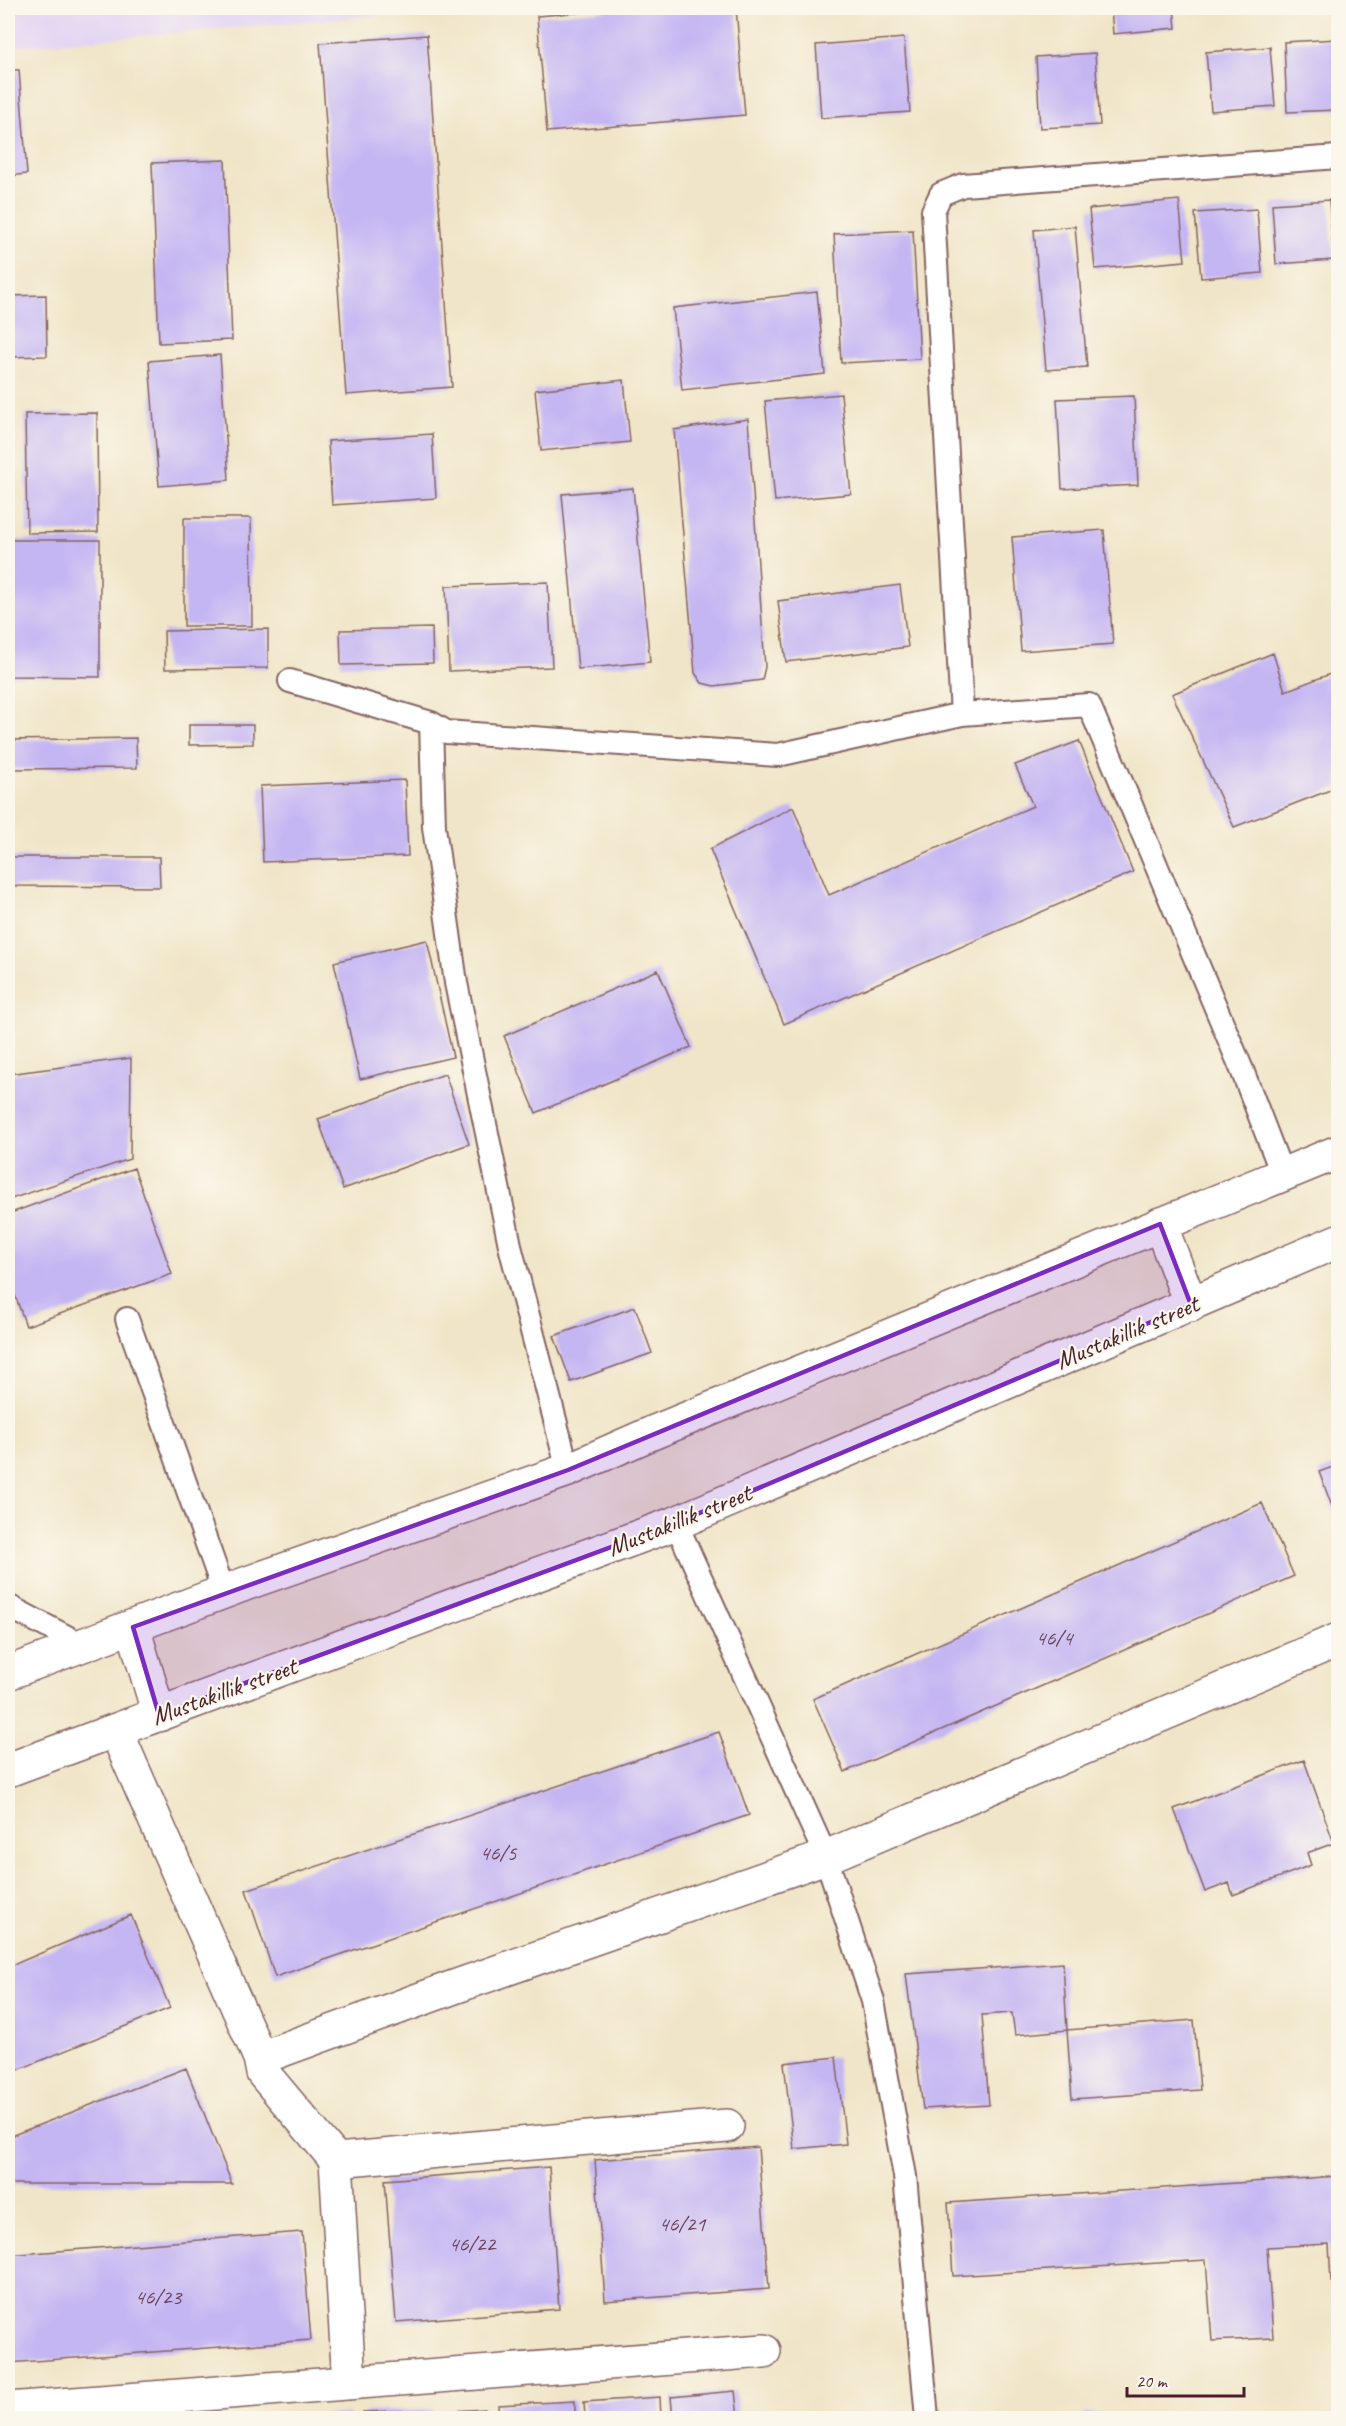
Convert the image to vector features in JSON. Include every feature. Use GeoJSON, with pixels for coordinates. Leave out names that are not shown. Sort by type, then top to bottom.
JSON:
{"type":"FeatureCollection","features":[{"type":"Feature","properties":{"kind":"main road"},"geometry":{"type":"LineString","coordinates":[[8,1673],[224,1592],[568,1470],[652,1433],[1338,1152]]}},
{"type":"Feature","properties":{"kind":"main road"},"geometry":{"type":"LineString","coordinates":[[1160,1224],[1191,1305]]}},
{"type":"Feature","properties":{"kind":"main road","name":"Mustakillik street"},"geometry":{"type":"LineString","coordinates":[[8,1770],[676,1523],[1338,1241]]}},
{"type":"Feature","properties":{"kind":"main road"},"geometry":{"type":"LineString","coordinates":[[133,1627],[159,1715]]}},
{"type":"Feature","properties":{"kind":"main road"},"geometry":{"type":"LineString","coordinates":[[260,2058],[454,1987],[826,1857],[1338,1640]]}},
{"type":"Feature","properties":{"kind":"main road"},"geometry":{"type":"LineString","coordinates":[[116,1731],[260,2058],[262,2073],[336,2160],[349,2383]]}},
{"type":"Feature","properties":{"kind":"main road"},"geometry":{"type":"LineString","coordinates":[[336,2160],[727,2126]]}},
{"type":"Feature","properties":{"kind":"main road"},"geometry":{"type":"LineString","coordinates":[[8,2409],[764,2351]]}},
{"type":"Feature","properties":{"kind":"lane"},"geometry":{"type":"LineString","coordinates":[[962,714],[933,211],[940,194],[963,185],[1338,157]]}},
{"type":"Feature","properties":{"kind":"lane"},"geometry":{"type":"LineString","coordinates":[[290,681],[431,723],[446,732],[778,755],[962,714],[1089,705],[1242,1070],[1283,1176]]}},
{"type":"Feature","properties":{"kind":"lane"},"geometry":{"type":"LineString","coordinates":[[431,723],[434,827],[456,983],[511,1250],[568,1470]]}},
{"type":"Feature","properties":{"kind":"lane"},"geometry":{"type":"LineString","coordinates":[[127,1319],[224,1592]]}},
{"type":"Feature","properties":{"kind":"lane"},"geometry":{"type":"LineString","coordinates":[[676,1523],[826,1857],[873,2001],[905,2176],[927,2418]]}},
{"type":"Feature","properties":{"kind":"lane"},"geometry":{"type":"LineString","coordinates":[[8,1606],[84,1646]]}},
{"type":"Feature","properties":{"kind":"highlighted area"},"geometry":{"type":"Polygon","coordinates":[[[1160,1224],[1191,1305],[676,1523],[159,1715],[133,1627],[568,1470],[1160,1224]]]}},
{"type":"Feature","properties":{"kind":"shaded area"},"geometry":{"type":"Polygon","coordinates":[[[8,8],[461,8],[8,47],[8,8]]]}},
{"type":"Feature","properties":{"kind":"building"},"geometry":{"type":"Polygon","coordinates":[[[634,8],[736,8],[745,115],[547,132],[537,16],[634,8]]]}},
{"type":"Feature","properties":{"kind":"building"},"geometry":{"type":"Polygon","coordinates":[[[1111,8],[1174,8],[1176,28],[1113,34],[1111,8]]]}},
{"type":"Feature","properties":{"kind":"building"},"geometry":{"type":"Polygon","coordinates":[[[427,35],[452,387],[346,395],[320,43],[427,35]]]}},
{"type":"Feature","properties":{"kind":"building"},"geometry":{"type":"Polygon","coordinates":[[[904,38],[910,112],[821,118],[816,45],[904,38]]]}},
{"type":"Feature","properties":{"kind":"building"},"geometry":{"type":"Polygon","coordinates":[[[1338,39],[1338,110],[1287,112],[1284,42],[1338,39]]]}},
{"type":"Feature","properties":{"kind":"building"},"geometry":{"type":"Polygon","coordinates":[[[1270,47],[1275,106],[1211,111],[1206,52],[1270,47]]]}},
{"type":"Feature","properties":{"kind":"building"},"geometry":{"type":"Polygon","coordinates":[[[1095,53],[1100,125],[1040,128],[1036,57],[1095,53]]]}},
{"type":"Feature","properties":{"kind":"building"},"geometry":{"type":"Polygon","coordinates":[[[8,70],[19,70],[27,174],[8,176],[8,70]]]}},
{"type":"Feature","properties":{"kind":"building"},"geometry":{"type":"Polygon","coordinates":[[[225,160],[232,340],[159,343],[152,163],[225,160]]]}},
{"type":"Feature","properties":{"kind":"building"},"geometry":{"type":"Polygon","coordinates":[[[1179,200],[1185,261],[1095,269],[1089,209],[1179,200]]]}},
{"type":"Feature","properties":{"kind":"building"},"geometry":{"type":"Polygon","coordinates":[[[1329,200],[1334,260],[1276,264],[1272,204],[1329,200]]]}},
{"type":"Feature","properties":{"kind":"building"},"geometry":{"type":"Polygon","coordinates":[[[1257,209],[1262,273],[1201,278],[1195,213],[1257,209]]]}},
{"type":"Feature","properties":{"kind":"building"},"geometry":{"type":"Polygon","coordinates":[[[1075,226],[1087,367],[1046,370],[1034,230],[1075,226]]]}},
{"type":"Feature","properties":{"kind":"building"},"geometry":{"type":"Polygon","coordinates":[[[913,230],[920,359],[841,363],[834,234],[913,230]]]}},
{"type":"Feature","properties":{"kind":"building"},"geometry":{"type":"Polygon","coordinates":[[[817,292],[825,374],[682,390],[673,308],[817,292]]]}},
{"type":"Feature","properties":{"kind":"building"},"geometry":{"type":"Polygon","coordinates":[[[46,295],[47,356],[8,357],[8,296],[46,295]]]}},
{"type":"Feature","properties":{"kind":"building"},"geometry":{"type":"Polygon","coordinates":[[[220,355],[229,480],[159,486],[149,361],[220,355]]]}},
{"type":"Feature","properties":{"kind":"building"},"geometry":{"type":"Polygon","coordinates":[[[624,380],[630,442],[541,451],[535,390],[624,380]]]}},
{"type":"Feature","properties":{"kind":"building"},"geometry":{"type":"Polygon","coordinates":[[[841,394],[851,494],[775,501],[765,401],[841,394]]]}},
{"type":"Feature","properties":{"kind":"building"},"geometry":{"type":"Polygon","coordinates":[[[1134,396],[1138,485],[1062,489],[1057,399],[1134,396]]]}},
{"type":"Feature","properties":{"kind":"building"},"geometry":{"type":"Polygon","coordinates":[[[97,413],[98,532],[27,533],[25,414],[97,413]]]}},
{"type":"Feature","properties":{"kind":"building"},"geometry":{"type":"Polygon","coordinates":[[[748,419],[765,667],[762,680],[714,686],[702,683],[695,673],[674,430],[748,419]]]}},
{"type":"Feature","properties":{"kind":"building"},"geometry":{"type":"Polygon","coordinates":[[[432,434],[436,498],[332,505],[328,441],[432,434]]]}},
{"type":"Feature","properties":{"kind":"building"},"geometry":{"type":"Polygon","coordinates":[[[633,488],[650,662],[578,669],[562,494],[633,488]]]}},
{"type":"Feature","properties":{"kind":"building"},"geometry":{"type":"Polygon","coordinates":[[[184,518],[251,518],[252,626],[184,626],[184,518]]]}},
{"type":"Feature","properties":{"kind":"building"},"geometry":{"type":"Polygon","coordinates":[[[1104,530],[1113,644],[1021,651],[1012,537],[1104,530]]]}},
{"type":"Feature","properties":{"kind":"building"},"geometry":{"type":"Polygon","coordinates":[[[8,540],[100,540],[100,677],[8,676],[8,540]]]}},
{"type":"Feature","properties":{"kind":"building"},"geometry":{"type":"Polygon","coordinates":[[[548,582],[552,667],[449,671],[446,586],[548,582]]]}},
{"type":"Feature","properties":{"kind":"building"},"geometry":{"type":"Polygon","coordinates":[[[900,585],[908,647],[786,662],[778,601],[900,585]]]}},
{"type":"Feature","properties":{"kind":"building"},"geometry":{"type":"Polygon","coordinates":[[[432,628],[433,663],[341,665],[340,630],[432,628]]]}},
{"type":"Feature","properties":{"kind":"building"},"geometry":{"type":"Polygon","coordinates":[[[268,629],[268,668],[165,669],[164,631],[268,629]]]}},
{"type":"Feature","properties":{"kind":"building"},"geometry":{"type":"Polygon","coordinates":[[[1273,653],[1285,691],[1338,671],[1338,787],[1234,827],[1172,694],[1273,653]]]}},
{"type":"Feature","properties":{"kind":"building"},"geometry":{"type":"Polygon","coordinates":[[[189,725],[253,725],[253,744],[189,745],[189,725]]]}},
{"type":"Feature","properties":{"kind":"building"},"geometry":{"type":"Polygon","coordinates":[[[136,738],[137,768],[8,769],[8,740],[136,738]]]}},
{"type":"Feature","properties":{"kind":"building"},"geometry":{"type":"Polygon","coordinates":[[[1079,741],[1133,872],[784,1024],[710,849],[793,807],[829,895],[1033,806],[1015,765],[1079,741]]]}},
{"type":"Feature","properties":{"kind":"building"},"geometry":{"type":"Polygon","coordinates":[[[405,780],[408,856],[263,862],[260,786],[405,780]]]}},
{"type":"Feature","properties":{"kind":"building"},"geometry":{"type":"Polygon","coordinates":[[[8,857],[159,857],[160,887],[8,886],[8,857]]]}},
{"type":"Feature","properties":{"kind":"building"},"geometry":{"type":"Polygon","coordinates":[[[427,940],[453,1057],[360,1079],[334,962],[427,940]]]}},
{"type":"Feature","properties":{"kind":"building"},"geometry":{"type":"Polygon","coordinates":[[[658,970],[691,1047],[536,1113],[504,1036],[658,970]]]}},
{"type":"Feature","properties":{"kind":"building"},"geometry":{"type":"Polygon","coordinates":[[[131,1058],[130,1159],[8,1200],[8,1074],[131,1058]]]}},
{"type":"Feature","properties":{"kind":"building"},"geometry":{"type":"Polygon","coordinates":[[[445,1074],[469,1144],[343,1189],[318,1119],[445,1074]]]}},
{"type":"Feature","properties":{"kind":"building"},"geometry":{"type":"Polygon","coordinates":[[[134,1168],[172,1274],[26,1326],[8,1275],[8,1214],[134,1168]]]}},
{"type":"Feature","properties":{"kind":"building"},"geometry":{"type":"Polygon","coordinates":[[[635,1307],[652,1353],[571,1382],[554,1336],[635,1307]]]}},
{"type":"Feature","properties":{"kind":"building"},"geometry":{"type":"Polygon","coordinates":[[[1338,1465],[1338,1522],[1319,1472],[1338,1465]]]}},
{"type":"Feature","properties":{"kind":"building"},"geometry":{"type":"Polygon","coordinates":[[[1262,1503],[1294,1576],[845,1772],[813,1699],[1262,1503]]]}},
{"type":"Feature","properties":{"kind":"building"},"geometry":{"type":"Polygon","coordinates":[[[719,1732],[749,1815],[275,1977],[246,1890],[719,1732]]]}},
{"type":"Feature","properties":{"kind":"building"},"geometry":{"type":"Polygon","coordinates":[[[1304,1760],[1334,1843],[1307,1853],[1311,1865],[1233,1895],[1229,1883],[1205,1892],[1174,1809],[1304,1760]]]}},
{"type":"Feature","properties":{"kind":"building"},"geometry":{"type":"Polygon","coordinates":[[[131,1915],[170,2008],[8,2074],[8,1967],[131,1915]]]}},
{"type":"Feature","properties":{"kind":"building"},"geometry":{"type":"Polygon","coordinates":[[[1063,1963],[1067,2030],[1015,2035],[1012,2013],[982,2015],[989,2105],[923,2109],[906,1974],[1063,1963]]]}},
{"type":"Feature","properties":{"kind":"building"},"geometry":{"type":"Polygon","coordinates":[[[1194,2020],[1200,2090],[1072,2099],[1067,2030],[1194,2020]]]}},
{"type":"Feature","properties":{"kind":"building"},"geometry":{"type":"Polygon","coordinates":[[[836,2057],[846,2144],[794,2149],[784,2063],[836,2057]]]}},
{"type":"Feature","properties":{"kind":"building"},"geometry":{"type":"Polygon","coordinates":[[[186,2068],[232,2184],[8,2184],[8,2137],[186,2068]]]}},
{"type":"Feature","properties":{"kind":"building"},"geometry":{"type":"Polygon","coordinates":[[[758,2147],[769,2289],[605,2301],[595,2160],[758,2147]]]}},
{"type":"Feature","properties":{"kind":"building"},"geometry":{"type":"Polygon","coordinates":[[[549,2167],[559,2309],[396,2322],[385,2180],[549,2167]]]}},
{"type":"Feature","properties":{"kind":"building"},"geometry":{"type":"Polygon","coordinates":[[[1338,2176],[1338,2282],[1331,2282],[1329,2244],[1267,2247],[1273,2338],[1212,2341],[1206,2260],[953,2276],[948,2203],[1338,2176]]]}},
{"type":"Feature","properties":{"kind":"building"},"geometry":{"type":"Polygon","coordinates":[[[302,2232],[311,2340],[8,2363],[8,2255],[302,2232]]]}},
{"type":"Feature","properties":{"kind":"building"},"geometry":{"type":"Polygon","coordinates":[[[735,2391],[738,2418],[673,2418],[671,2397],[735,2391]]]}},
{"type":"Feature","properties":{"kind":"building"},"geometry":{"type":"Polygon","coordinates":[[[660,2397],[661,2418],[585,2418],[584,2402],[660,2397]]]}},
{"type":"Feature","properties":{"kind":"building"},"geometry":{"type":"Polygon","coordinates":[[[575,2401],[575,2418],[499,2418],[498,2405],[575,2401]]]}},
{"type":"Feature","properties":{"kind":"building"},"geometry":{"type":"Polygon","coordinates":[[[485,2409],[486,2418],[436,2418],[435,2412],[485,2409]]]}},
{"type":"Feature","properties":{"kind":"building"},"geometry":{"type":"Polygon","coordinates":[[[433,2410],[434,2418],[364,2418],[363,2412],[433,2410]]]}},
{"type":"Feature","properties":{"kind":"building"},"geometry":{"type":"Polygon","coordinates":[[[348,2414],[349,2418],[283,2418],[283,2417],[348,2414]]]}},
{"type":"Feature","properties":{"kind":"building"},"geometry":{"type":"Polygon","coordinates":[[[1085,2414],[1100,2414],[1108,2418],[1082,2418],[1085,2414]]]}}]}
